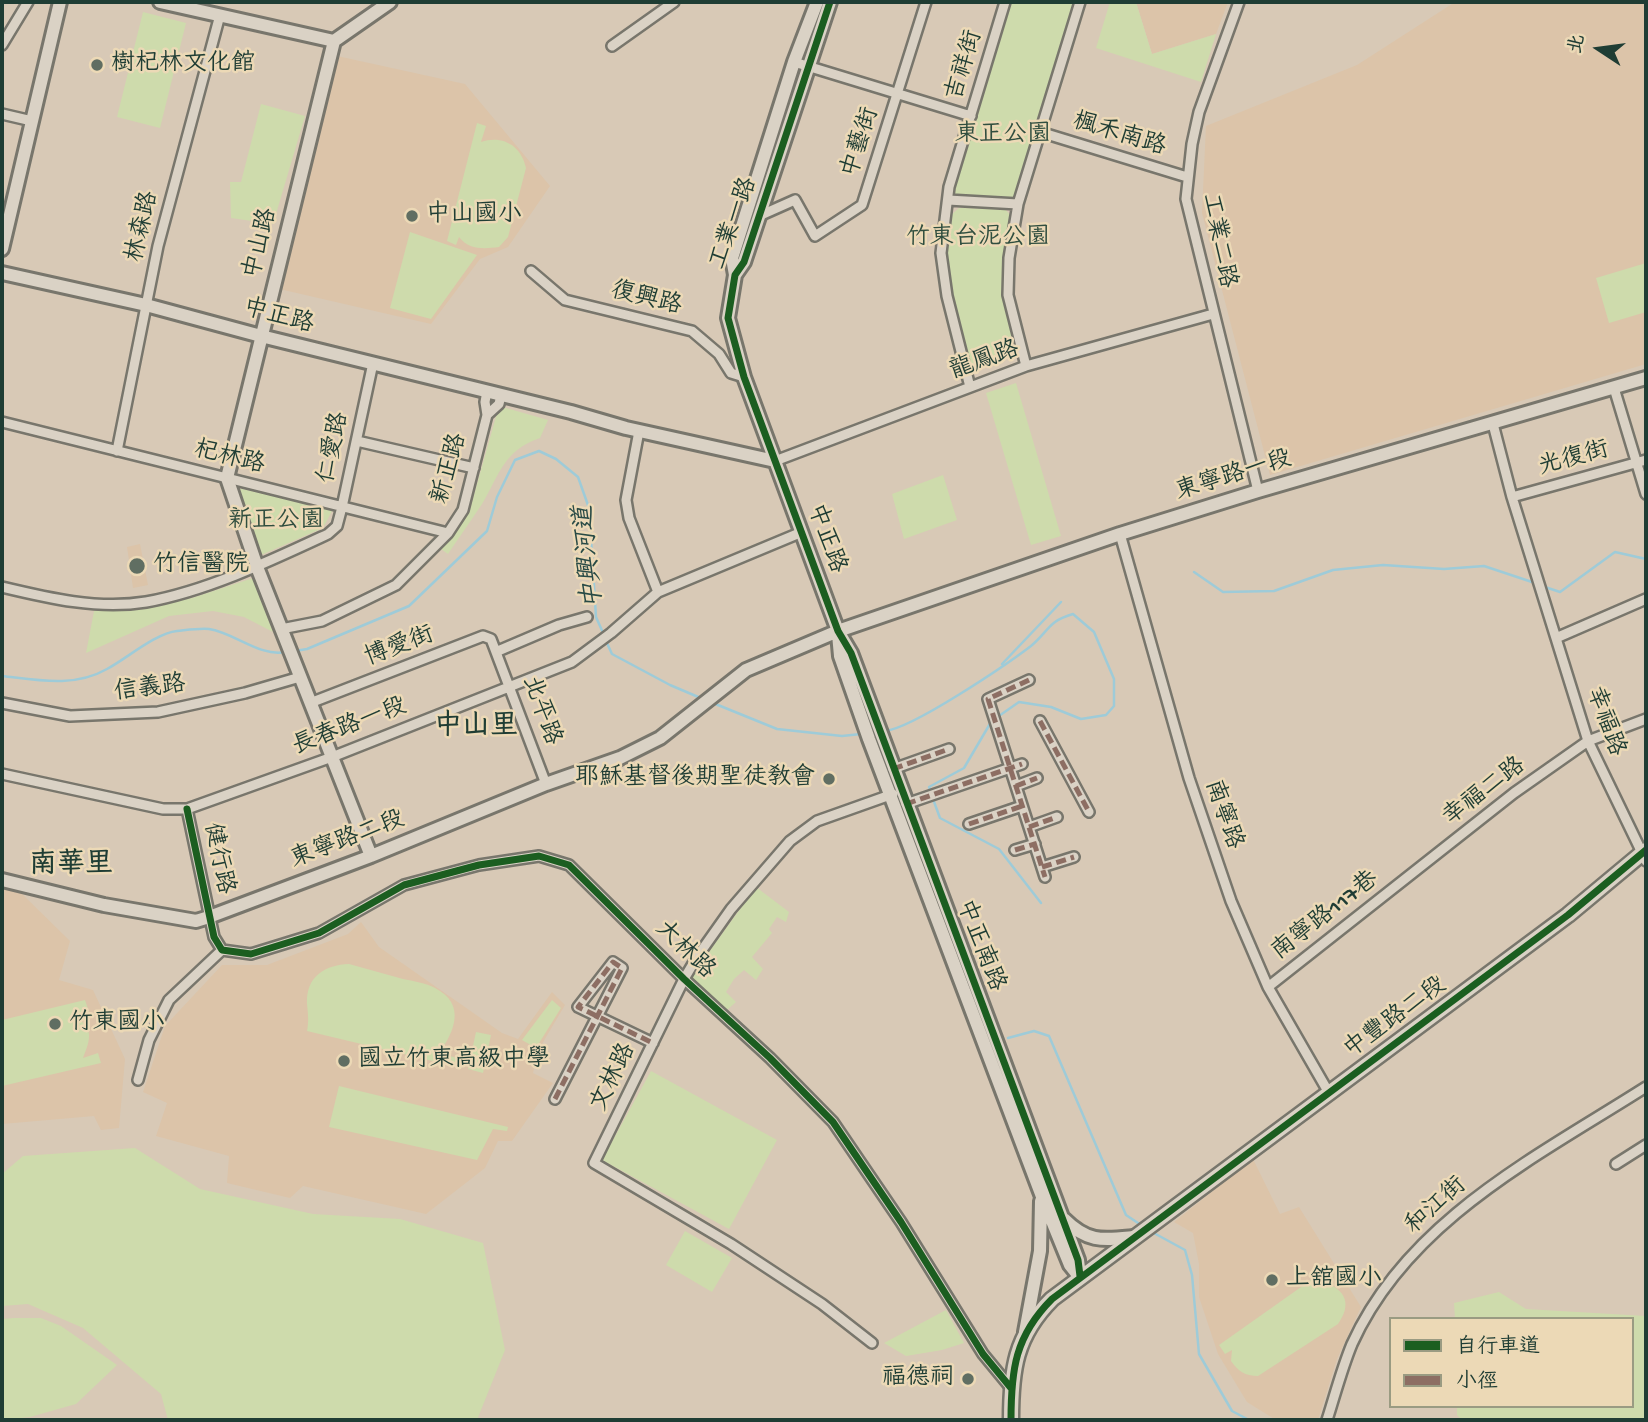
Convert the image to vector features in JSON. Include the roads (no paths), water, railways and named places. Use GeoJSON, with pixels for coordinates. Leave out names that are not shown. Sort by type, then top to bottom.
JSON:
{"type":"FeatureCollection","features":[{"type":"Feature","properties":{"kind":"main road","name":"中豐路二段"},"geometry":{"type":"LineString","coordinates":[[1134,1237],[1568,915],[1644,855]]}},
{"type":"Feature","properties":{"kind":"main road"},"geometry":{"type":"LineString","coordinates":[[1011,1420],[1016,1360],[1034,1317],[1080,1276],[1134,1237]]}},
{"type":"Feature","properties":{"kind":"street"},"geometry":{"type":"LineString","coordinates":[[2,45],[28,2]]}},
{"type":"Feature","properties":{"kind":"street"},"geometry":{"type":"LineString","coordinates":[[2,248],[60,2]]}},
{"type":"Feature","properties":{"kind":"street"},"geometry":{"type":"LineString","coordinates":[[160,2],[334,41],[390,2]]}},
{"type":"Feature","properties":{"kind":"street"},"geometry":{"type":"LineString","coordinates":[[612,46],[674,2]]}},
{"type":"Feature","properties":{"kind":"street","name":"工業一路"},"geometry":{"type":"LineString","coordinates":[[775,461],[744,377],[728,318],[735,275],[732,258],[794,62],[817,2]]}},
{"type":"Feature","properties":{"kind":"street","name":"工業一路"},"geometry":{"type":"LineString","coordinates":[[735,275],[744,262],[830,2]]}},
{"type":"Feature","properties":{"kind":"street","name":"中藝街"},"geometry":{"type":"LineString","coordinates":[[759,216],[795,200],[815,236],[862,205],[926,2]]}},
{"type":"Feature","properties":{"kind":"street","name":"吉祥街"},"geometry":{"type":"LineString","coordinates":[[970,387],[947,296],[941,253],[949,187],[1005,2]]}},
{"type":"Feature","properties":{"kind":"street"},"geometry":{"type":"LineString","coordinates":[[1026,366],[1008,295],[1009,258],[1018,204],[1080,2]]}},
{"type":"Feature","properties":{"kind":"street","name":"工業二路"},"geometry":{"type":"LineString","coordinates":[[1239,2],[1199,112],[1185,199],[1258,491]]}},
{"type":"Feature","properties":{"kind":"street","name":"林森路"},"geometry":{"type":"LineString","coordinates":[[117,452],[176,175],[220,15]]}},
{"type":"Feature","properties":{"kind":"street","name":"中山路"},"geometry":{"type":"LineString","coordinates":[[227,478],[334,41]]}},
{"type":"Feature","properties":{"kind":"street"},"geometry":{"type":"LineString","coordinates":[[794,62],[971,116]]}},
{"type":"Feature","properties":{"kind":"street"},"geometry":{"type":"LineString","coordinates":[[2,114],[32,121]]}},
{"type":"Feature","properties":{"kind":"street","name":"楓禾南路"},"geometry":{"type":"LineString","coordinates":[[1040,132],[1187,177]]}},
{"type":"Feature","properties":{"kind":"street"},"geometry":{"type":"LineString","coordinates":[[948,200],[1018,204]]}},
{"type":"Feature","properties":{"kind":"street","name":"復興路"},"geometry":{"type":"LineString","coordinates":[[531,271],[565,300],[692,331],[719,354],[731,373],[744,377]]}},
{"type":"Feature","properties":{"kind":"street","name":"中正路"},"geometry":{"type":"LineString","coordinates":[[2,272],[639,431],[775,461],[838,631]]}},
{"type":"Feature","properties":{"kind":"street","name":"龍鳳路"},"geometry":{"type":"LineString","coordinates":[[775,461],[1026,366],[1213,314]]}},
{"type":"Feature","properties":{"kind":"street","name":"仁愛路"},"geometry":{"type":"LineString","coordinates":[[2,587],[45,598],[91,603],[145,602],[178,594],[257,567],[328,534],[337,526],[342,508],[373,363]]}},
{"type":"Feature","properties":{"kind":"street","name":"東寧路一段"},"geometry":{"type":"LineString","coordinates":[[838,631],[1120,534],[1646,378]]}},
{"type":"Feature","properties":{"kind":"street"},"geometry":{"type":"LineString","coordinates":[[1614,388],[1641,462],[1646,494]]}},
{"type":"Feature","properties":{"kind":"street","name":"新正路"},"geometry":{"type":"LineString","coordinates":[[283,635],[322,621],[396,586],[448,533],[463,510],[487,415],[487,391]]}},
{"type":"Feature","properties":{"kind":"street","name":"新正路"},"geometry":{"type":"LineString","coordinates":[[487,415],[499,404],[501,395]]}},
{"type":"Feature","properties":{"kind":"street","name":"杞林路"},"geometry":{"type":"LineString","coordinates":[[2,422],[448,533]]}},
{"type":"Feature","properties":{"kind":"street"},"geometry":{"type":"LineString","coordinates":[[1493,424],[1512,496]]}},
{"type":"Feature","properties":{"kind":"street"},"geometry":{"type":"LineString","coordinates":[[639,431],[625,500],[629,518],[658,592]]}},
{"type":"Feature","properties":{"kind":"street"},"geometry":{"type":"LineString","coordinates":[[357,441],[474,468]]}},
{"type":"Feature","properties":{"kind":"street","name":"光復街"},"geometry":{"type":"LineString","coordinates":[[1512,496],[1641,462]]}},
{"type":"Feature","properties":{"kind":"street"},"geometry":{"type":"LineString","coordinates":[[227,478],[257,567],[371,856]]}},
{"type":"Feature","properties":{"kind":"street","name":"幸福路"},"geometry":{"type":"LineString","coordinates":[[1512,496],[1588,741],[1644,855]]}},
{"type":"Feature","properties":{"kind":"street","name":"長春路一段"},"geometry":{"type":"LineString","coordinates":[[2,774],[163,809],[187,809],[331,757],[572,662],[611,633],[658,592],[802,532]]}},
{"type":"Feature","properties":{"kind":"street","name":"南寧路"},"geometry":{"type":"LineString","coordinates":[[1120,534],[1189,778],[1231,901],[1268,987],[1329,1093]]}},
{"type":"Feature","properties":{"kind":"street"},"geometry":{"type":"LineString","coordinates":[[1556,638],[1646,599]]}},
{"type":"Feature","properties":{"kind":"street"},"geometry":{"type":"LineString","coordinates":[[498,651],[559,625],[586,617]]}},
{"type":"Feature","properties":{"kind":"street","name":"東寧路二段"},"geometry":{"type":"LineString","coordinates":[[2,880],[104,905],[196,920],[209,917],[371,856],[546,784],[620,758],[660,738],[746,670],[838,631]]}},
{"type":"Feature","properties":{"kind":"street","name":"中正南路"},"geometry":{"type":"LineString","coordinates":[[838,631],[840,656],[873,732],[1041,1194],[1070,1265],[1080,1276]]}},
{"type":"Feature","properties":{"kind":"street","name":"博愛街"},"geometry":{"type":"LineString","coordinates":[[310,703],[483,636],[491,639],[498,651]]}},
{"type":"Feature","properties":{"kind":"street","name":"北平路"},"geometry":{"type":"LineString","coordinates":[[498,651],[546,784]]}},
{"type":"Feature","properties":{"kind":"street","name":"信義路"},"geometry":{"type":"LineString","coordinates":[[2,704],[70,716],[158,712],[245,693],[300,677]]}},
{"type":"Feature","properties":{"kind":"street"},"geometry":{"type":"LineString","coordinates":[[1029,680],[988,699],[1044,872],[1074,857]]}},
{"type":"Feature","properties":{"kind":"street","name":"幸福二路"},"geometry":{"type":"LineString","coordinates":[[1408,877],[1514,793],[1588,741],[1646,719]]}},
{"type":"Feature","properties":{"kind":"street"},"geometry":{"type":"LineString","coordinates":[[1040,721],[1089,812]]}},
{"type":"Feature","properties":{"kind":"street","name":"中正南路"},"geometry":{"type":"LineString","coordinates":[[873,732],[893,769],[895,793],[906,804],[1077,1259],[1080,1276]]}},
{"type":"Feature","properties":{"kind":"street"},"geometry":{"type":"LineString","coordinates":[[893,769],[950,748]]}},
{"type":"Feature","properties":{"kind":"street"},"geometry":{"type":"LineString","coordinates":[[906,804],[1023,764]]}},
{"type":"Feature","properties":{"kind":"street"},"geometry":{"type":"LineString","coordinates":[[1016,786],[1037,778]]}},
{"type":"Feature","properties":{"kind":"street","name":"文林路"},"geometry":{"type":"LineString","coordinates":[[872,1343],[822,1304],[731,1244],[594,1163],[684,979],[731,909],[760,872],[790,841],[817,821],[895,793]]}},
{"type":"Feature","properties":{"kind":"street"},"geometry":{"type":"LineString","coordinates":[[969,824],[1022,807]]}},
{"type":"Feature","properties":{"kind":"street","name":"健行路"},"geometry":{"type":"LineString","coordinates":[[187,809],[209,917]]}},
{"type":"Feature","properties":{"kind":"street"},"geometry":{"type":"LineString","coordinates":[[1029,827],[1057,817]]}},
{"type":"Feature","properties":{"kind":"street"},"geometry":{"type":"LineString","coordinates":[[1015,850],[1035,844]]}},
{"type":"Feature","properties":{"kind":"street","name":"大林路"},"geometry":{"type":"LineString","coordinates":[[222,950],[251,954],[319,933],[404,886],[479,865],[539,856],[569,865],[833,1122],[901,1222],[983,1354],[1012,1388]]}},
{"type":"Feature","properties":{"kind":"street","name":"南寧路117巷"},"geometry":{"type":"LineString","coordinates":[[1268,987],[1408,877]]}},
{"type":"Feature","properties":{"kind":"street"},"geometry":{"type":"LineString","coordinates":[[138,1080],[149,1040],[169,1000],[222,950],[209,917]]}},
{"type":"Feature","properties":{"kind":"street"},"geometry":{"type":"LineString","coordinates":[[555,1099],[598,1017],[622,968],[613,962],[578,1007],[598,1017],[653,1043]]}},
{"type":"Feature","properties":{"kind":"street","name":"和江街"},"geometry":{"type":"LineString","coordinates":[[1327,1420],[1352,1344],[1397,1271],[1463,1208],[1494,1184],[1646,1087]]}},
{"type":"Feature","properties":{"kind":"street"},"geometry":{"type":"LineString","coordinates":[[1616,1164],[1646,1144]]}},
{"type":"Feature","properties":{"kind":"street"},"geometry":{"type":"LineString","coordinates":[[1024,1336],[1040,1251],[1041,1194]]}},
{"type":"Feature","properties":{"kind":"street"},"geometry":{"type":"LineString","coordinates":[[1060,1215],[1079,1234],[1101,1240],[1134,1237]]}},
{"type":"Feature","properties":{"kind":"waterway","name":"中興河道"},"geometry":{"type":"LineString","coordinates":[[295,651],[307,649],[409,606],[487,531],[497,497],[515,460],[539,451],[556,459],[578,477],[589,508],[596,617],[604,635]]}},
{"type":"Feature","properties":{"kind":"waterway"},"geometry":{"type":"LineString","coordinates":[[1542,586],[1560,592],[1615,552],[1646,559]]}},
{"type":"Feature","properties":{"kind":"waterway"},"geometry":{"type":"LineString","coordinates":[[1194,572],[1223,592],[1274,591],[1333,570],[1383,565],[1444,569],[1484,566],[1535,583]]}},
{"type":"Feature","properties":{"kind":"waterway"},"geometry":{"type":"LineString","coordinates":[[1002,664],[1061,602]]}},
{"type":"Feature","properties":{"kind":"waterway"},"geometry":{"type":"LineString","coordinates":[[885,731],[916,719],[1002,667],[1031,646],[1053,623],[1065,617],[1073,614],[1094,632],[1114,679],[1114,706],[1106,715],[1081,719],[1051,707],[1019,702],[996,718]]}},
{"type":"Feature","properties":{"kind":"waterway","name":"中興河道"},"geometry":{"type":"LineString","coordinates":[[2,676],[42,681],[82,679],[107,669],[160,636],[193,629],[219,631],[266,651],[285,652]]}},
{"type":"Feature","properties":{"kind":"waterway","name":"中興河道"},"geometry":{"type":"LineString","coordinates":[[606,641],[612,654],[703,699]]}},
{"type":"Feature","properties":{"kind":"waterway","name":"中興河道"},"geometry":{"type":"LineString","coordinates":[[713,703],[777,729],[842,736],[861,734]]}},
{"type":"Feature","properties":{"kind":"waterway"},"geometry":{"type":"LineString","coordinates":[[931,792],[929,787],[964,768],[991,722]]}},
{"type":"Feature","properties":{"kind":"waterway"},"geometry":{"type":"LineString","coordinates":[[933,799],[940,818],[999,849],[1041,903]]}},
{"type":"Feature","properties":{"kind":"waterway"},"geometry":{"type":"LineString","coordinates":[[1008,1038],[1034,1031],[1049,1036],[1126,1215],[1141,1225]]}},
{"type":"Feature","properties":{"kind":"waterway"},"geometry":{"type":"LineString","coordinates":[[1152,1232],[1185,1250],[1192,1275],[1199,1354],[1232,1411],[1249,1420]]}},
{"type":"Feature","properties":{"kind":"place","name":"樹杞林文化館"},"geometry":{"type":"Point","coordinates":[97,65]}},
{"type":"Feature","properties":{"kind":"place","name":"中山國小"},"geometry":{"type":"Point","coordinates":[412,216]}},
{"type":"Feature","properties":{"kind":"place","name":"竹信醫院"},"geometry":{"type":"Point","coordinates":[137,566]}},
{"type":"Feature","properties":{"kind":"place","name":"耶穌基督後期聖徒教會"},"geometry":{"type":"Point","coordinates":[829,779]}},
{"type":"Feature","properties":{"kind":"place","name":"竹東國小"},"geometry":{"type":"Point","coordinates":[55,1024]}},
{"type":"Feature","properties":{"kind":"place","name":"國立竹東高級中學"},"geometry":{"type":"Point","coordinates":[344,1061]}},
{"type":"Feature","properties":{"kind":"place","name":"上舘國小"},"geometry":{"type":"Point","coordinates":[1272,1280]}},
{"type":"Feature","properties":{"kind":"place","name":"福德祠"},"geometry":{"type":"Point","coordinates":[968,1379]}},
{"type":"Feature","properties":{"kind":"district","name":"中山里"},"geometry":{"type":"Point","coordinates":[476,729]}},
{"type":"Feature","properties":{"kind":"district","name":"南華里"},"geometry":{"type":"Point","coordinates":[71,867]}},
{"type":"Feature","properties":{"kind":"park label","name":"東正公園"},"geometry":{"type":"Point","coordinates":[1003,136]}},
{"type":"Feature","properties":{"kind":"park label","name":"竹東台泥公園"},"geometry":{"type":"Point","coordinates":[978,239]}},
{"type":"Feature","properties":{"kind":"park label","name":"新正公園"},"geometry":{"type":"Point","coordinates":[276,522]}}]}
